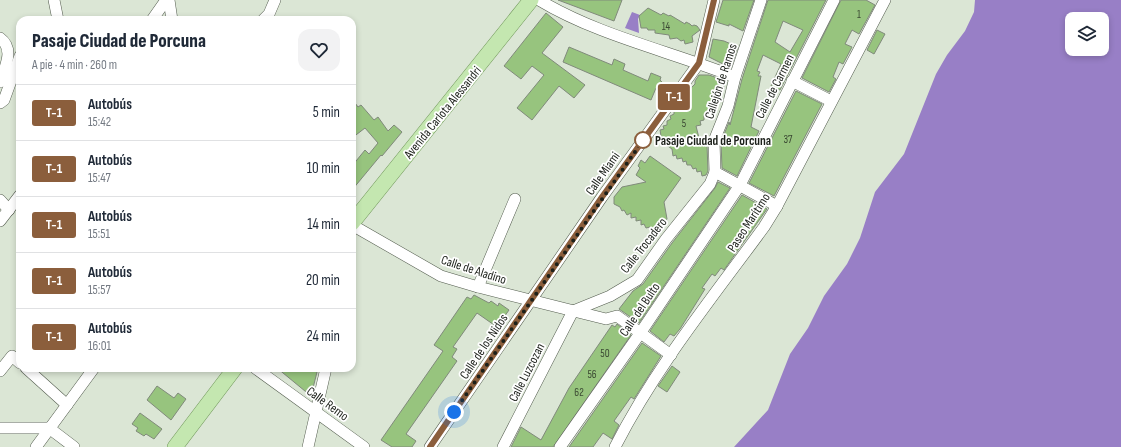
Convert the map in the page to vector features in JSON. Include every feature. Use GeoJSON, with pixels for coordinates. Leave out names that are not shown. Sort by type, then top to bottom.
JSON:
{"type":"FeatureCollection","features":[{"type":"Feature","properties":{"kind":"main road","name":"Avenida Carlota Alessandri"},"geometry":{"type":"LineString","coordinates":[[356,219],[531,0]]}},
{"type":"Feature","properties":{"kind":"main road"},"geometry":{"type":"LineString","coordinates":[[175,447],[232,372]]}},
{"type":"Feature","properties":{"kind":"street"},"geometry":{"type":"LineString","coordinates":[[54,0],[57,16]]}},
{"type":"Feature","properties":{"kind":"street"},"geometry":{"type":"LineString","coordinates":[[155,16],[166,0]]}},
{"type":"Feature","properties":{"kind":"street"},"geometry":{"type":"LineString","coordinates":[[169,0],[171,16]]}},
{"type":"Feature","properties":{"kind":"street"},"geometry":{"type":"LineString","coordinates":[[267,16],[275,0]]}},
{"type":"Feature","properties":{"kind":"street"},"geometry":{"type":"LineString","coordinates":[[539,0],[583,24],[699,63],[735,77]]}},
{"type":"Feature","properties":{"kind":"street"},"geometry":{"type":"LineString","coordinates":[[699,63],[714,0]]}},
{"type":"Feature","properties":{"kind":"street","name":"Callejón de Ramos"},"geometry":{"type":"LineString","coordinates":[[715,172],[714,141],[728,106],[735,77],[761,0]]}},
{"type":"Feature","properties":{"kind":"street","name":"Calle de Carmen"},"geometry":{"type":"LineString","coordinates":[[740,185],[834,0]]}},
{"type":"Feature","properties":{"kind":"street","name":"Paseo Marítimo"},"geometry":{"type":"LineString","coordinates":[[614,447],[630,416],[671,355],[764,227],[777,206],[881,1]]}},
{"type":"Feature","properties":{"kind":"street"},"geometry":{"type":"LineString","coordinates":[[0,38],[7,42],[9,51],[0,82]]}},
{"type":"Feature","properties":{"kind":"street","name":"Calle Miami"},"geometry":{"type":"LineString","coordinates":[[531,301],[602,197],[699,63]]}},
{"type":"Feature","properties":{"kind":"street"},"geometry":{"type":"LineString","coordinates":[[0,103],[4,100],[16,67]]}},
{"type":"Feature","properties":{"kind":"street"},"geometry":{"type":"LineString","coordinates":[[792,81],[831,101]]}},
{"type":"Feature","properties":{"kind":"street"},"geometry":{"type":"LineString","coordinates":[[715,172],[777,206]]}},
{"type":"Feature","properties":{"kind":"street","name":"Calle Trocadero"},"geometry":{"type":"LineString","coordinates":[[573,311],[610,296],[637,280],[666,239],[710,184],[715,172]]}},
{"type":"Feature","properties":{"kind":"street","name":"Calle del Bulto"},"geometry":{"type":"LineString","coordinates":[[560,447],[641,332],[740,185]]}},
{"type":"Feature","properties":{"kind":"street"},"geometry":{"type":"LineString","coordinates":[[478,288],[515,199]]}},
{"type":"Feature","properties":{"kind":"street"},"geometry":{"type":"LineString","coordinates":[[0,200],[9,210]]}},
{"type":"Feature","properties":{"kind":"street"},"geometry":{"type":"LineString","coordinates":[[0,221],[16,200]]}},
{"type":"Feature","properties":{"kind":"street","name":"Calle de Aladino"},"geometry":{"type":"LineString","coordinates":[[356,226],[441,276],[478,288],[606,319],[617,316],[671,355]]}},
{"type":"Feature","properties":{"kind":"street","name":"Calle de los Nidos"},"geometry":{"type":"LineString","coordinates":[[430,447],[531,301]]}},
{"type":"Feature","properties":{"kind":"street","name":"Calle Luzcozan"},"geometry":{"type":"LineString","coordinates":[[503,447],[573,311]]}},
{"type":"Feature","properties":{"kind":"street"},"geometry":{"type":"LineString","coordinates":[[0,371],[16,359]]}},
{"type":"Feature","properties":{"kind":"street"},"geometry":{"type":"LineString","coordinates":[[31,372],[67,404]]}},
{"type":"Feature","properties":{"kind":"street"},"geometry":{"type":"LineString","coordinates":[[36,447],[91,372]]}},
{"type":"Feature","properties":{"kind":"street","name":"Calle Remo"},"geometry":{"type":"LineString","coordinates":[[261,372],[364,447]]}},
{"type":"Feature","properties":{"kind":"street"},"geometry":{"type":"LineString","coordinates":[[308,447],[325,372]]}},
{"type":"Feature","properties":{"kind":"street"},"geometry":{"type":"LineString","coordinates":[[0,428],[49,428],[74,447]]}},
{"type":"Feature","properties":{"kind":"shaded area"},"geometry":{"type":"Polygon","coordinates":[[[975,0],[1121,0],[1121,447],[734,447],[768,410],[790,354],[808,328],[824,296],[847,264],[860,238],[875,192],[904,154],[936,74],[947,55],[965,31],[974,12],[975,0]]]}},
{"type":"Feature","properties":{"kind":"shaded area"},"geometry":{"type":"Polygon","coordinates":[[[632,12],[640,15],[638,19],[639,33],[625,28],[632,12]]]}},
{"type":"Feature","properties":{"kind":"building"},"geometry":{"type":"Polygon","coordinates":[[[558,0],[622,0],[614,21],[558,0]]]}},
{"type":"Feature","properties":{"kind":"building"},"geometry":{"type":"Polygon","coordinates":[[[723,0],[754,0],[743,31],[729,24],[729,26],[716,22],[723,0]]]}},
{"type":"Feature","properties":{"kind":"building"},"geometry":{"type":"Polygon","coordinates":[[[768,0],[826,0],[780,90],[771,86],[781,64],[763,55],[757,71],[760,72],[758,76],[761,76],[751,127],[759,131],[737,176],[722,168],[721,142],[729,122],[730,125],[742,79],[768,0]],[[783,21],[775,42],[790,52],[803,30],[783,21]]]}},
{"type":"Feature","properties":{"kind":"building"},"geometry":{"type":"Polygon","coordinates":[[[841,0],[866,0],[875,5],[859,34],[852,30],[845,44],[852,47],[843,64],[839,62],[833,77],[836,79],[829,92],[802,78],[841,0]]]}},
{"type":"Feature","properties":{"kind":"building"},"geometry":{"type":"Polygon","coordinates":[[[648,8],[661,15],[663,13],[669,16],[670,15],[685,24],[686,22],[692,26],[697,26],[700,30],[692,36],[693,42],[685,44],[684,40],[681,41],[677,38],[670,39],[669,35],[655,33],[655,30],[648,30],[647,28],[641,28],[639,16],[648,8]]]}},
{"type":"Feature","properties":{"kind":"building"},"geometry":{"type":"Polygon","coordinates":[[[546,13],[563,27],[542,53],[585,85],[574,98],[559,86],[532,120],[517,108],[544,75],[532,66],[521,79],[504,66],[546,13]]]}},
{"type":"Feature","properties":{"kind":"building"},"geometry":{"type":"Polygon","coordinates":[[[877,30],[885,34],[874,54],[867,50],[877,30]]]}},
{"type":"Feature","properties":{"kind":"building"},"geometry":{"type":"Polygon","coordinates":[[[713,39],[724,41],[738,47],[731,68],[709,57],[713,39]]]}},
{"type":"Feature","properties":{"kind":"building"},"geometry":{"type":"Polygon","coordinates":[[[569,47],[612,65],[614,59],[625,64],[623,70],[648,81],[651,73],[661,77],[660,80],[662,82],[660,88],[656,88],[651,100],[563,62],[569,47]]]}},
{"type":"Feature","properties":{"kind":"building"},"geometry":{"type":"Polygon","coordinates":[[[699,75],[709,75],[723,80],[724,89],[721,91],[721,94],[717,96],[718,99],[714,100],[715,104],[711,105],[712,110],[707,111],[708,115],[704,115],[704,120],[700,121],[701,125],[696,126],[700,142],[704,142],[704,145],[707,145],[708,171],[706,175],[702,176],[701,171],[697,172],[696,168],[693,169],[691,165],[687,165],[686,161],[683,162],[682,158],[677,159],[676,155],[673,156],[672,149],[662,142],[660,130],[664,129],[663,126],[667,125],[667,121],[671,119],[670,116],[674,114],[674,111],[678,110],[677,106],[681,105],[681,101],[684,99],[684,96],[688,94],[688,91],[695,84],[695,81],[699,75]]]}},
{"type":"Feature","properties":{"kind":"building"},"geometry":{"type":"Polygon","coordinates":[[[796,91],[822,104],[774,196],[749,183],[796,91]]]}},
{"type":"Feature","properties":{"kind":"building"},"geometry":{"type":"Polygon","coordinates":[[[356,104],[358,107],[361,105],[374,120],[378,117],[388,131],[394,125],[402,132],[356,185],[356,161],[365,150],[369,154],[378,143],[365,128],[356,135],[356,104]]]}},
{"type":"Feature","properties":{"kind":"building"},"geometry":{"type":"Polygon","coordinates":[[[650,156],[681,178],[664,202],[667,219],[659,230],[651,232],[650,227],[646,228],[644,224],[641,225],[641,220],[636,221],[636,217],[631,218],[631,213],[627,215],[624,210],[622,211],[620,207],[614,204],[614,197],[622,187],[646,182],[636,175],[640,168],[638,166],[641,160],[645,163],[650,156]]]}},
{"type":"Feature","properties":{"kind":"building"},"geometry":{"type":"Polygon","coordinates":[[[718,182],[730,188],[639,323],[619,309],[633,291],[643,284],[718,182]]]}},
{"type":"Feature","properties":{"kind":"building"},"geometry":{"type":"Polygon","coordinates":[[[742,195],[767,209],[724,270],[721,268],[715,276],[712,274],[702,288],[705,289],[680,329],[674,336],[670,334],[664,342],[650,331],[742,195]]]}},
{"type":"Feature","properties":{"kind":"building"},"geometry":{"type":"Polygon","coordinates":[[[474,295],[489,303],[491,301],[498,306],[499,303],[509,310],[497,327],[477,313],[453,347],[457,349],[452,357],[457,361],[406,434],[416,441],[412,447],[392,447],[381,440],[443,351],[434,345],[467,297],[471,299],[474,295]]]}},
{"type":"Feature","properties":{"kind":"building"},"geometry":{"type":"Polygon","coordinates":[[[617,324],[631,335],[553,447],[511,447],[521,427],[541,440],[569,388],[612,325],[615,327],[617,324]]]}},
{"type":"Feature","properties":{"kind":"building"},"geometry":{"type":"Polygon","coordinates":[[[642,343],[661,356],[634,399],[631,397],[614,421],[619,425],[612,439],[603,433],[593,447],[569,447],[642,343]]]}},
{"type":"Feature","properties":{"kind":"building"},"geometry":{"type":"Polygon","coordinates":[[[672,366],[680,372],[667,392],[658,386],[672,366]]]}},
{"type":"Feature","properties":{"kind":"building"},"geometry":{"type":"Polygon","coordinates":[[[282,372],[317,372],[311,396],[282,372]]]}},
{"type":"Feature","properties":{"kind":"building"},"geometry":{"type":"Polygon","coordinates":[[[157,386],[174,398],[178,393],[186,399],[171,420],[147,400],[157,386]]]}},
{"type":"Feature","properties":{"kind":"building"},"geometry":{"type":"Polygon","coordinates":[[[140,413],[162,429],[154,439],[146,434],[144,436],[136,431],[138,428],[132,424],[140,413]]]}},
{"type":"Feature","properties":{"kind":"bus line","name":"T-1"},"geometry":{"type":"LineString","coordinates":[[430,447],[602,197],[699,63],[714,0]]}},
{"type":"Feature","properties":{"kind":"place","name":"Pasaje Ciudad de Porcuna"},"geometry":{"type":"Point","coordinates":[643,140]}},
{"type":"Feature","properties":{"kind":"route"},"geometry":{"type":"LineString","coordinates":[[454,412],[602,197],[646,136],[643,140]]}}]}
